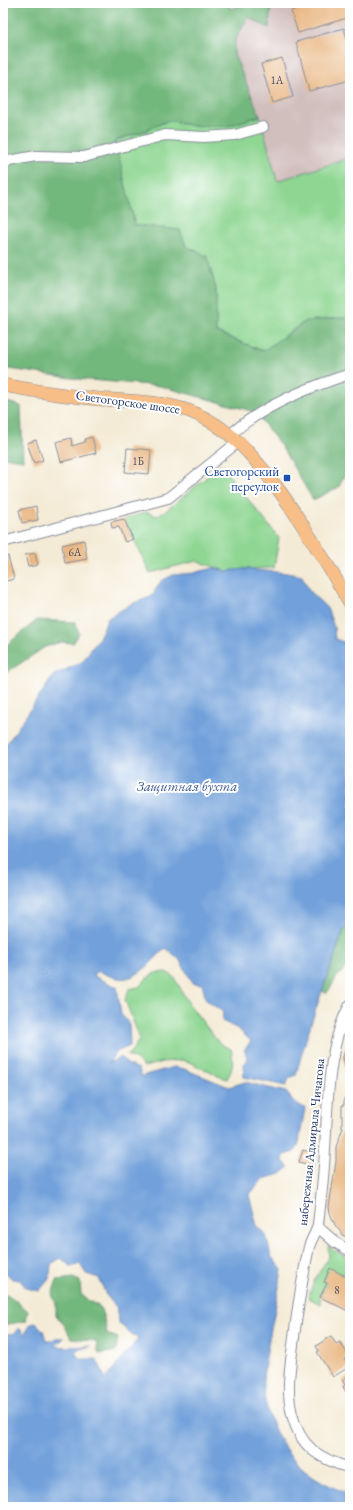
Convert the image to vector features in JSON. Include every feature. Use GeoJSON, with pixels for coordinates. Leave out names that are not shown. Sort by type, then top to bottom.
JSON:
{"type":"FeatureCollection","features":[{"type":"Feature","properties":{"kind":"main road","name":"Светогорское шоссе"},"geometry":{"type":"LineString","coordinates":[[3,385],[92,398],[168,406],[204,417],[220,426],[252,455],[266,472],[303,524],[350,603]]}},
{"type":"Feature","properties":{"kind":"street"},"geometry":{"type":"LineString","coordinates":[[3,162],[36,156],[84,157],[165,135],[204,137],[235,135],[263,127]]}},
{"type":"Feature","properties":{"kind":"street"},"geometry":{"type":"LineString","coordinates":[[3,542],[168,498],[234,438],[243,423],[315,385],[350,374]]}},
{"type":"Feature","properties":{"kind":"street","name":"набережная Адмирала Чичагова"},"geometry":{"type":"LineString","coordinates":[[350,1005],[344,1015],[334,1050],[329,1082],[325,1152],[318,1227],[309,1244],[297,1316],[289,1378],[291,1412],[301,1437],[309,1447],[327,1460],[350,1468]]}},
{"type":"Feature","properties":{"kind":"street"},"geometry":{"type":"LineString","coordinates":[[318,1227],[336,1243],[350,1251]]}},
{"type":"Feature","properties":{"kind":"shaded area"},"geometry":{"type":"Polygon","coordinates":[[[228,3],[249,3],[230,9],[228,3]]]}},
{"type":"Feature","properties":{"kind":"shaded area"},"geometry":{"type":"Polygon","coordinates":[[[283,3],[350,3],[350,158],[277,181],[260,116],[234,54],[235,41],[248,17],[269,27],[271,6],[283,3]]]}},
{"type":"Feature","properties":{"kind":"green space"},"geometry":{"type":"Polygon","coordinates":[[[3,3],[228,3],[230,9],[249,3],[283,3],[271,7],[269,28],[248,17],[235,41],[234,54],[260,116],[227,126],[193,126],[169,120],[147,130],[115,141],[135,225],[180,230],[186,246],[207,256],[216,289],[216,332],[263,351],[306,321],[350,317],[350,463],[339,487],[313,500],[281,446],[255,412],[160,386],[78,379],[3,368],[3,3]]]}},
{"type":"Feature","properties":{"kind":"green space"},"geometry":{"type":"Polygon","coordinates":[[[260,116],[277,181],[350,158],[350,317],[306,321],[263,351],[216,332],[216,289],[207,256],[186,246],[180,230],[135,225],[115,141],[147,130],[169,120],[193,126],[227,126],[260,116]]]}},
{"type":"Feature","properties":{"kind":"green space"},"geometry":{"type":"Polygon","coordinates":[[[3,401],[21,406],[23,460],[3,457],[3,401]]]}},
{"type":"Feature","properties":{"kind":"green space"},"geometry":{"type":"Polygon","coordinates":[[[221,465],[279,538],[274,568],[227,571],[196,561],[150,573],[124,519],[147,512],[156,516],[167,510],[221,465]]]}},
{"type":"Feature","properties":{"kind":"green space"},"geometry":{"type":"Polygon","coordinates":[[[37,620],[75,622],[79,633],[73,643],[61,642],[45,647],[3,675],[3,648],[37,620]]]}},
{"type":"Feature","properties":{"kind":"green space"},"geometry":{"type":"Polygon","coordinates":[[[350,928],[350,964],[337,977],[327,993],[322,991],[344,929],[350,928]]]}},
{"type":"Feature","properties":{"kind":"green space"},"geometry":{"type":"Polygon","coordinates":[[[166,972],[174,977],[189,1004],[215,1038],[222,1045],[231,1049],[232,1065],[231,1072],[227,1079],[182,1060],[163,1062],[144,1067],[137,1060],[128,1056],[140,1039],[125,1000],[129,989],[139,987],[146,979],[155,973],[166,972]]]}},
{"type":"Feature","properties":{"kind":"green space"},"geometry":{"type":"Polygon","coordinates":[[[328,1245],[333,1250],[350,1259],[350,1269],[345,1276],[330,1269],[324,1281],[327,1283],[320,1297],[321,1304],[308,1298],[314,1281],[329,1256],[328,1245]]]}},
{"type":"Feature","properties":{"kind":"green space"},"geometry":{"type":"Polygon","coordinates":[[[73,1278],[80,1281],[81,1294],[89,1301],[100,1307],[107,1334],[118,1338],[116,1351],[99,1354],[96,1341],[71,1338],[65,1326],[56,1315],[56,1304],[52,1294],[57,1280],[73,1278]]]}},
{"type":"Feature","properties":{"kind":"green space"},"geometry":{"type":"Polygon","coordinates":[[[3,1293],[15,1300],[28,1311],[26,1321],[3,1325],[3,1293]]]}},
{"type":"Feature","properties":{"kind":"water","name":"Защитная бухта"},"geometry":{"type":"Polygon","coordinates":[[[214,568],[227,571],[244,569],[302,576],[310,592],[327,608],[334,627],[335,639],[350,644],[350,928],[344,929],[312,1019],[296,1075],[289,1078],[286,1086],[244,1077],[243,1066],[248,1059],[244,1050],[251,1041],[238,1029],[222,1021],[223,1012],[206,1000],[202,984],[193,983],[179,959],[166,948],[144,969],[132,977],[117,978],[97,971],[94,976],[117,987],[121,1014],[129,1024],[130,1046],[116,1052],[109,1063],[121,1057],[127,1064],[139,1069],[141,1076],[174,1067],[184,1069],[229,1087],[245,1082],[286,1092],[295,1103],[305,1108],[298,1147],[294,1152],[284,1155],[283,1161],[289,1167],[281,1174],[263,1179],[249,1195],[257,1226],[266,1235],[271,1256],[282,1270],[264,1368],[264,1396],[276,1432],[289,1453],[296,1462],[315,1478],[350,1495],[350,1507],[3,1507],[3,1332],[14,1334],[19,1328],[25,1334],[31,1324],[36,1323],[43,1330],[46,1340],[64,1338],[55,1346],[90,1346],[75,1351],[79,1359],[96,1359],[105,1379],[138,1339],[118,1323],[117,1308],[106,1295],[99,1278],[86,1274],[80,1264],[71,1267],[61,1258],[51,1264],[50,1278],[39,1291],[26,1288],[20,1280],[12,1279],[3,1270],[3,745],[8,742],[54,675],[82,662],[99,638],[108,618],[131,604],[151,597],[161,581],[173,575],[193,573],[214,568]]]}},
{"type":"Feature","properties":{"kind":"building"},"geometry":{"type":"Polygon","coordinates":[[[319,3],[350,3],[350,17],[298,33],[291,11],[319,3]]]}},
{"type":"Feature","properties":{"kind":"building"},"geometry":{"type":"Polygon","coordinates":[[[344,28],[350,50],[350,80],[309,91],[296,42],[344,28]]]}},
{"type":"Feature","properties":{"kind":"building"},"geometry":{"type":"Polygon","coordinates":[[[282,58],[293,97],[272,103],[261,64],[282,58]]]}},
{"type":"Feature","properties":{"kind":"building"},"geometry":{"type":"Polygon","coordinates":[[[92,437],[96,453],[61,462],[56,442],[71,438],[72,446],[85,442],[85,439],[92,437]]]}},
{"type":"Feature","properties":{"kind":"building"},"geometry":{"type":"Polygon","coordinates":[[[36,440],[43,460],[34,463],[27,443],[36,440]]]}},
{"type":"Feature","properties":{"kind":"building"},"geometry":{"type":"Polygon","coordinates":[[[127,448],[151,450],[149,474],[125,472],[127,448]]]}},
{"type":"Feature","properties":{"kind":"building"},"geometry":{"type":"Polygon","coordinates":[[[36,506],[38,520],[22,523],[19,510],[36,506]]]}},
{"type":"Feature","properties":{"kind":"building"},"geometry":{"type":"Polygon","coordinates":[[[124,519],[133,539],[125,542],[119,527],[112,528],[111,522],[124,519]]]}},
{"type":"Feature","properties":{"kind":"building"},"geometry":{"type":"Polygon","coordinates":[[[84,540],[87,559],[65,563],[62,545],[84,540]]]}},
{"type":"Feature","properties":{"kind":"building"},"geometry":{"type":"Polygon","coordinates":[[[35,553],[38,565],[28,567],[25,555],[35,553]]]}},
{"type":"Feature","properties":{"kind":"building"},"geometry":{"type":"Polygon","coordinates":[[[8,556],[14,579],[3,582],[3,557],[8,556]]]}},
{"type":"Feature","properties":{"kind":"building"},"geometry":{"type":"Polygon","coordinates":[[[350,1026],[350,1082],[348,1082],[343,1057],[349,1037],[347,1036],[350,1026]]]}},
{"type":"Feature","properties":{"kind":"building"},"geometry":{"type":"Polygon","coordinates":[[[349,1093],[350,1240],[344,1236],[335,1225],[329,1207],[336,1162],[336,1147],[343,1128],[342,1105],[344,1105],[344,1098],[348,1098],[349,1093]]]}},
{"type":"Feature","properties":{"kind":"building"},"geometry":{"type":"Polygon","coordinates":[[[303,1150],[316,1154],[313,1166],[299,1162],[303,1150]]]}},
{"type":"Feature","properties":{"kind":"building"},"geometry":{"type":"Polygon","coordinates":[[[330,1268],[345,1276],[347,1272],[350,1273],[350,1312],[320,1297],[327,1283],[324,1282],[330,1268]]]}},
{"type":"Feature","properties":{"kind":"building"},"geometry":{"type":"Polygon","coordinates":[[[331,1336],[336,1344],[340,1342],[349,1356],[344,1359],[349,1367],[333,1377],[317,1352],[319,1351],[316,1346],[331,1336]]]}},
{"type":"Feature","properties":{"kind":"building"},"geometry":{"type":"Polygon","coordinates":[[[350,1375],[350,1398],[343,1387],[345,1385],[342,1380],[350,1375]]]}},
{"type":"Feature","properties":{"kind":"place","name":"Светогорский переулок"},"geometry":{"type":"Point","coordinates":[287,478]}}]}
